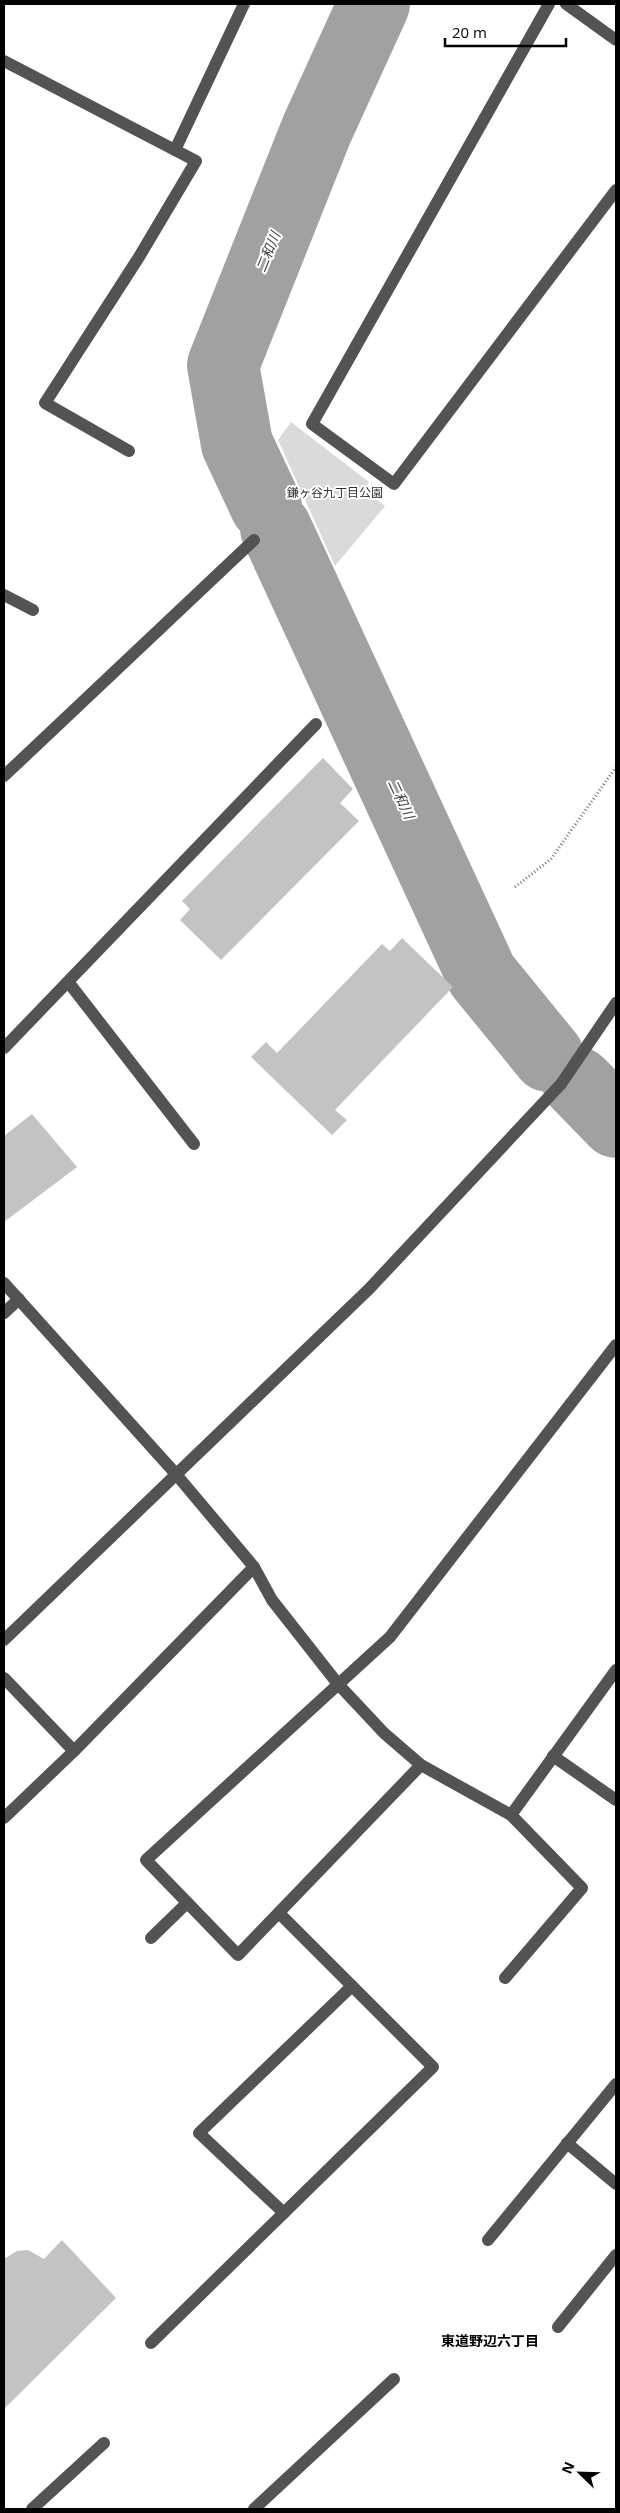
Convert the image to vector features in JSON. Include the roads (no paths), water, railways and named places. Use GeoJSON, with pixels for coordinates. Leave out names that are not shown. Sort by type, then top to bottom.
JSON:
{"type":"FeatureCollection","features":[{"type":"Feature","properties":{"kind":"street"},"geometry":{"type":"LineString","coordinates":[[175,150],[244,4]]}},
{"type":"Feature","properties":{"kind":"street"},"geometry":{"type":"LineString","coordinates":[[550,4],[312,424],[394,484],[616,190]]}},
{"type":"Feature","properties":{"kind":"street"},"geometry":{"type":"LineString","coordinates":[[566,4],[616,40]]}},
{"type":"Feature","properties":{"kind":"street"},"geometry":{"type":"LineString","coordinates":[[4,61],[196,161],[139,257],[45,403],[129,451]]}},
{"type":"Feature","properties":{"kind":"street"},"geometry":{"type":"LineString","coordinates":[[4,776],[254,540]]}},
{"type":"Feature","properties":{"kind":"street"},"geometry":{"type":"LineString","coordinates":[[4,595],[33,610]]}},
{"type":"Feature","properties":{"kind":"street"},"geometry":{"type":"LineString","coordinates":[[4,1048],[69,983],[316,724]]}},
{"type":"Feature","properties":{"kind":"street"},"geometry":{"type":"LineString","coordinates":[[69,983],[194,1144]]}},
{"type":"Feature","properties":{"kind":"street"},"geometry":{"type":"LineString","coordinates":[[4,1640],[159,1492],[175,1473],[369,1289],[554,1092],[616,1002]]}},
{"type":"Feature","properties":{"kind":"street"},"geometry":{"type":"LineString","coordinates":[[4,1283],[175,1473],[254,1567],[272,1600],[338,1684],[384,1733],[421,1765],[511,1815],[582,1888],[505,1978]]}},
{"type":"Feature","properties":{"kind":"street"},"geometry":{"type":"LineString","coordinates":[[4,1313],[18,1299]]}},
{"type":"Feature","properties":{"kind":"street"},"geometry":{"type":"LineString","coordinates":[[421,1765],[238,1955],[146,1860],[390,1637],[616,1345]]}},
{"type":"Feature","properties":{"kind":"street"},"geometry":{"type":"LineString","coordinates":[[4,1818],[74,1751],[254,1567]]}},
{"type":"Feature","properties":{"kind":"street"},"geometry":{"type":"LineString","coordinates":[[511,1815],[616,1670]]}},
{"type":"Feature","properties":{"kind":"street"},"geometry":{"type":"LineString","coordinates":[[4,1678],[74,1751]]}},
{"type":"Feature","properties":{"kind":"street"},"geometry":{"type":"LineString","coordinates":[[553,1756],[616,1800]]}},
{"type":"Feature","properties":{"kind":"street"},"geometry":{"type":"LineString","coordinates":[[151,1938],[187,1903]]}},
{"type":"Feature","properties":{"kind":"street"},"geometry":{"type":"LineString","coordinates":[[151,2343],[433,2067],[279,1912]]}},
{"type":"Feature","properties":{"kind":"street"},"geometry":{"type":"LineString","coordinates":[[284,2213],[199,2133],[352,1986]]}},
{"type":"Feature","properties":{"kind":"street"},"geometry":{"type":"LineString","coordinates":[[488,2240],[616,2084]]}},
{"type":"Feature","properties":{"kind":"street"},"geometry":{"type":"LineString","coordinates":[[567,2143],[616,2184]]}},
{"type":"Feature","properties":{"kind":"street"},"geometry":{"type":"LineString","coordinates":[[558,2327],[616,2255]]}},
{"type":"Feature","properties":{"kind":"street"},"geometry":{"type":"LineString","coordinates":[[254,2509],[394,2379]]}},
{"type":"Feature","properties":{"kind":"street"},"geometry":{"type":"LineString","coordinates":[[32,2509],[104,2443]]}},
{"type":"Feature","properties":{"kind":"waterway","name":"二和川"},"geometry":{"type":"LineString","coordinates":[[266,506],[237,444],[223,365],[317,129],[374,4]]}},
{"type":"Feature","properties":{"kind":"waterway","name":"二和川"},"geometry":{"type":"LineString","coordinates":[[276,529],[482,975],[548,1056]]}},
{"type":"Feature","properties":{"kind":"waterway","name":"二和川"},"geometry":{"type":"LineString","coordinates":[[578,1083],[616,1122]]}},
{"type":"Feature","properties":{"kind":"district","name":"東道野辺六丁目"},"geometry":{"type":"Point","coordinates":[490,2341]}},
{"type":"Feature","properties":{"kind":"park label","name":"鎌ヶ谷九丁目公園"},"geometry":{"type":"Point","coordinates":[335,493]}}]}
